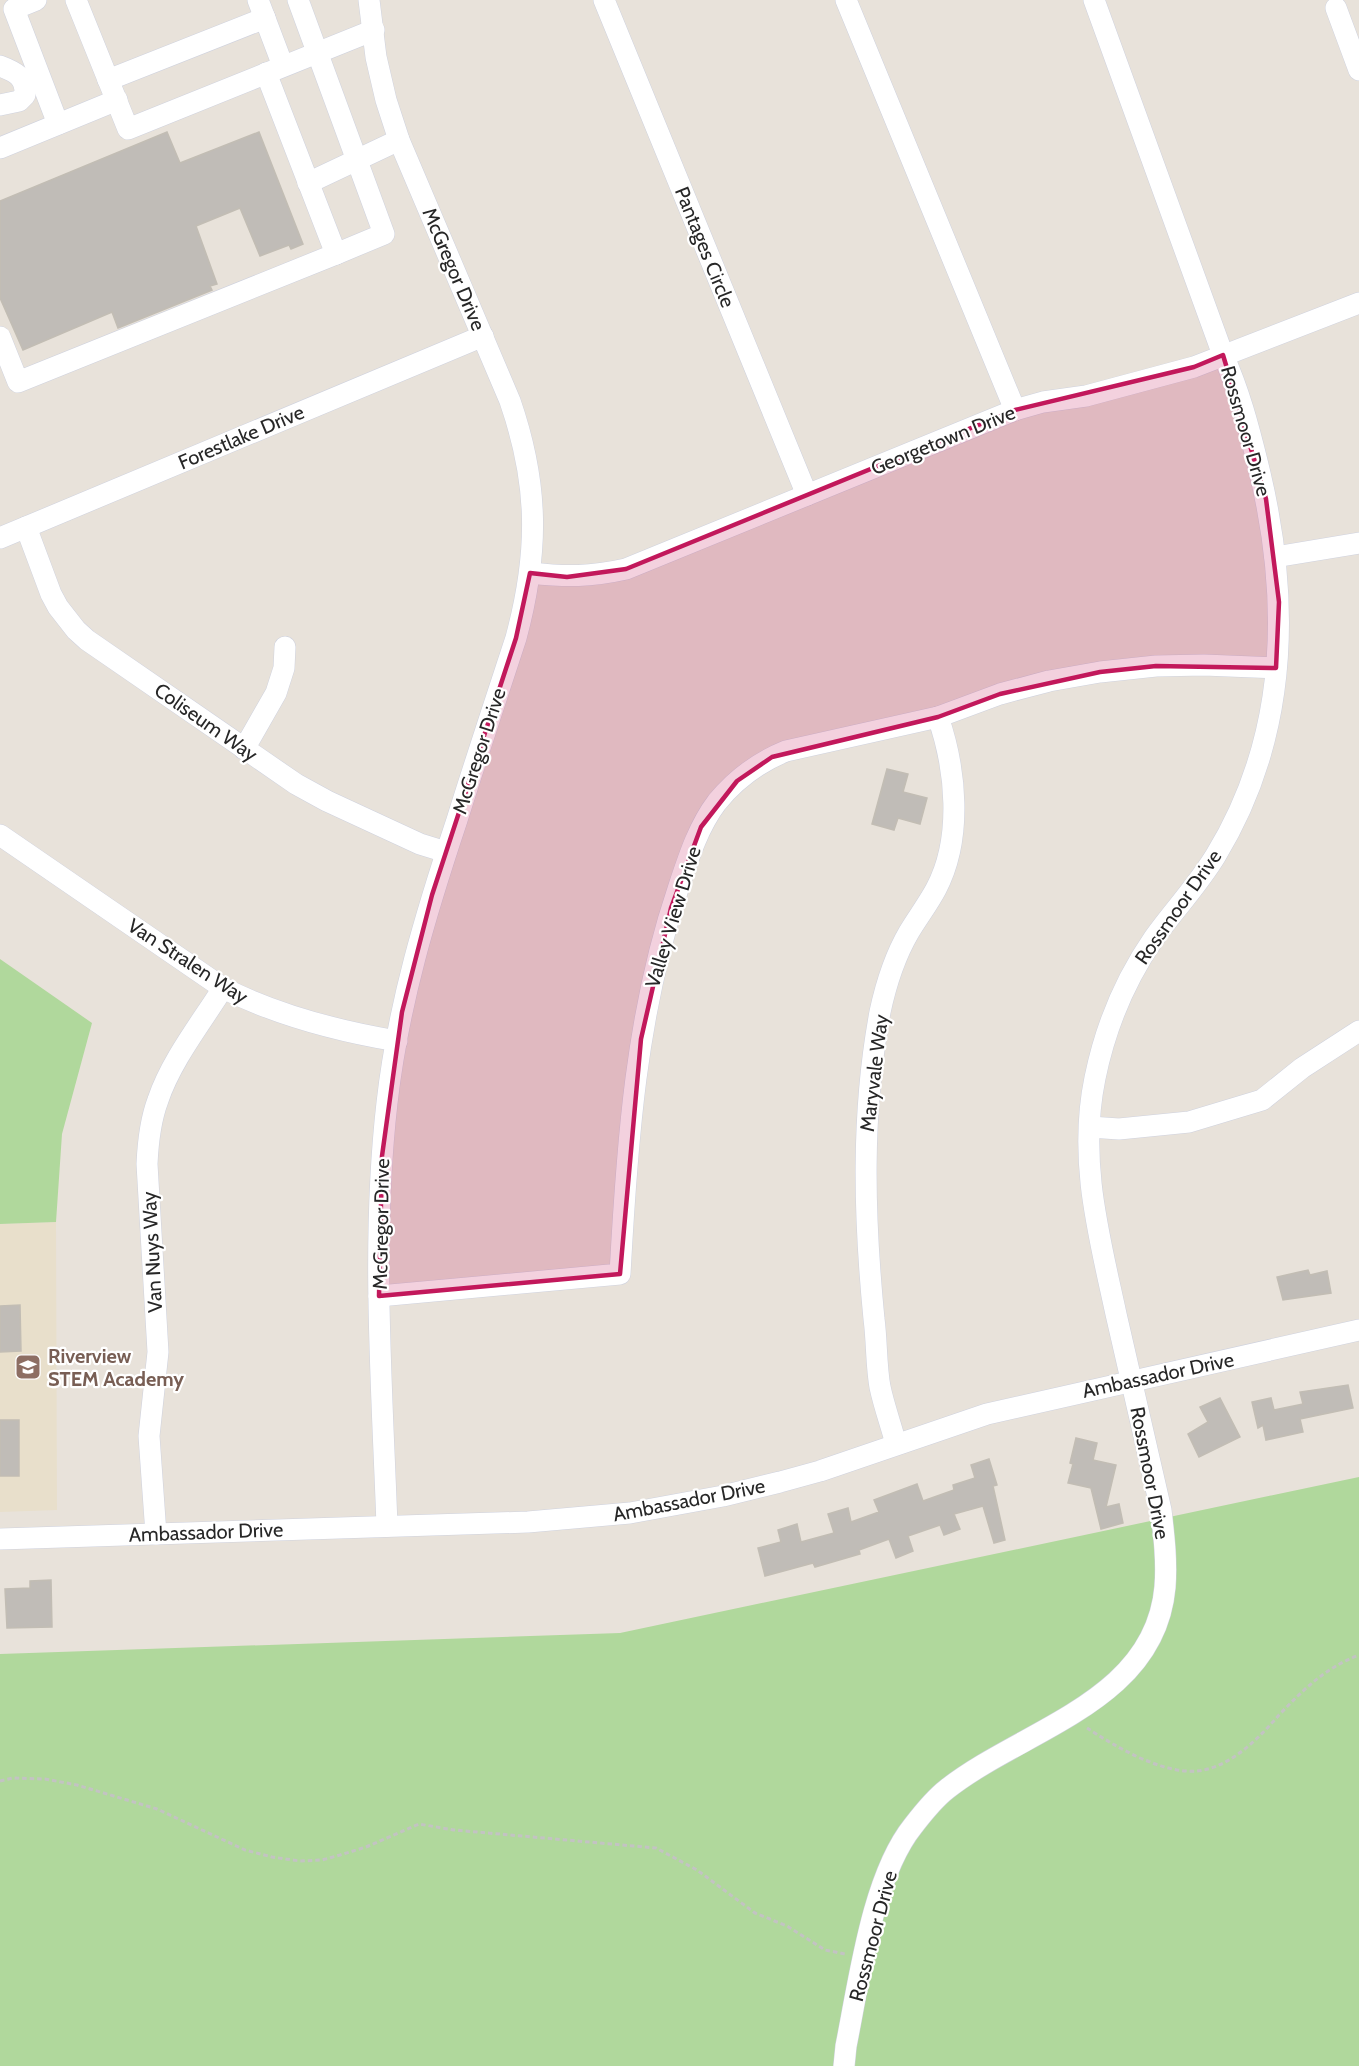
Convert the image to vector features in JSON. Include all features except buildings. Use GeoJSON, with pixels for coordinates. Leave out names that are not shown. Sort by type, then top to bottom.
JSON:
{"type":"FeatureCollection","features":[{"type":"Feature","properties":{"kind":"street"},"geometry":{"type":"LineString","coordinates":[[36,0],[7,10],[58,124]]}},
{"type":"Feature","properties":{"kind":"street"},"geometry":{"type":"LineString","coordinates":[[76,0],[128,129],[374,30]]}},
{"type":"Feature","properties":{"kind":"street"},"geometry":{"type":"LineString","coordinates":[[0,337],[18,382],[384,234],[298,0]]}},
{"type":"Feature","properties":{"kind":"street","name":"McGregor Drive"},"geometry":{"type":"LineString","coordinates":[[369,0],[376,57],[399,140],[510,401],[521,435],[529,469],[533,542],[526,600],[516,638],[421,930],[397,1041],[387,1102],[378,1216],[387,1526]]}},
{"type":"Feature","properties":{"kind":"street","name":"Pantages Circle"},"geometry":{"type":"LineString","coordinates":[[604,0],[807,495]]}},
{"type":"Feature","properties":{"kind":"street"},"geometry":{"type":"LineString","coordinates":[[846,0],[1015,410]]}},
{"type":"Feature","properties":{"kind":"street","name":"Rossmoor Drive"},"geometry":{"type":"LineString","coordinates":[[844,2066],[876,1907],[891,1865],[911,1828],[945,1790],[965,1775],[1068,1716],[1099,1697],[1117,1682],[1144,1651],[1159,1616],[1165,1589],[1165,1551],[1161,1510],[1093,1211],[1088,1146],[1095,1079],[1104,1042],[1118,1004],[1143,956],[1199,881],[1237,815],[1263,748],[1274,694],[1279,602],[1266,499],[1252,439],[1234,379],[1223,355],[1094,0]]}},
{"type":"Feature","properties":{"kind":"street"},"geometry":{"type":"LineString","coordinates":[[1336,8],[1359,70]]}},
{"type":"Feature","properties":{"kind":"street"},"geometry":{"type":"LineString","coordinates":[[108,80],[262,9],[274,70],[308,183],[336,254]]}},
{"type":"Feature","properties":{"kind":"street"},"geometry":{"type":"LineString","coordinates":[[0,66],[17,73],[26,87],[25,95],[19,100],[0,105]]}},
{"type":"Feature","properties":{"kind":"street"},"geometry":{"type":"LineString","coordinates":[[0,148],[117,100]]}},
{"type":"Feature","properties":{"kind":"street"},"geometry":{"type":"LineString","coordinates":[[308,183],[399,140]]}},
{"type":"Feature","properties":{"kind":"street","name":"Georgetown Drive"},"geometry":{"type":"LineString","coordinates":[[530,573],[567,577],[596,576],[626,569],[1015,410],[1042,402],[1086,396],[1194,367],[1359,303]]}},
{"type":"Feature","properties":{"kind":"street","name":"Forestlake Drive"},"geometry":{"type":"LineString","coordinates":[[0,537],[483,336]]}},
{"type":"Feature","properties":{"kind":"street","name":"Coliseum Way"},"geometry":{"type":"LineString","coordinates":[[26,527],[58,607],[87,640],[296,784],[327,801],[420,844],[446,852]]}},
{"type":"Feature","properties":{"kind":"street"},"geometry":{"type":"LineString","coordinates":[[1275,557],[1359,543]]}},
{"type":"Feature","properties":{"kind":"street"},"geometry":{"type":"LineString","coordinates":[[244,748],[276,693],[284,668],[285,647]]}},
{"type":"Feature","properties":{"kind":"street","name":"Valley View Drive"},"geometry":{"type":"LineString","coordinates":[[379,1296],[620,1274],[632,1105],[641,1039],[654,973],[672,908],[701,827],[717,803],[737,781],[772,757],[786,751],[938,717],[1000,694],[1049,681],[1100,672],[1156,666],[1276,668]]}},
{"type":"Feature","properties":{"kind":"street","name":"Maryvale Way"},"geometry":{"type":"LineString","coordinates":[[896,1444],[880,1386],[867,1237],[865,1190],[867,1125],[880,1012],[887,983],[908,933],[937,888],[950,843],[954,783],[947,742],[938,717]]}},
{"type":"Feature","properties":{"kind":"street","name":"Van Stralen Way"},"geometry":{"type":"LineString","coordinates":[[0,835],[223,988],[253,1004],[370,1037],[397,1041]]}},
{"type":"Feature","properties":{"kind":"street","name":"Van Nuys Way"},"geometry":{"type":"LineString","coordinates":[[156,1534],[149,1436],[158,1352],[147,1164],[148,1137],[158,1099],[169,1074],[223,988]]}},
{"type":"Feature","properties":{"kind":"street"},"geometry":{"type":"LineString","coordinates":[[1090,1127],[1119,1128],[1189,1122],[1262,1100],[1302,1068],[1359,1031]]}},
{"type":"Feature","properties":{"kind":"street","name":"Ambassador Drive"},"geometry":{"type":"LineString","coordinates":[[0,1539],[528,1522],[630,1513],[723,1496],[820,1471],[987,1414],[1359,1330]]}},
{"type":"Feature","properties":{"kind":"path"},"geometry":{"type":"LineString","coordinates":[[1068,1716],[1107,1741],[1134,1754],[1181,1770],[1198,1771],[1219,1765],[1236,1755],[1316,1678],[1332,1666],[1359,1655]]}},
{"type":"Feature","properties":{"kind":"path"},"geometry":{"type":"LineString","coordinates":[[0,1781],[13,1778],[45,1779],[77,1785],[157,1809],[245,1850],[300,1861],[322,1860],[366,1847],[419,1824],[454,1830],[656,1848],[698,1869],[755,1913],[787,1926],[825,1950],[837,1954],[865,1955]]}},
{"type":"Feature","properties":{"kind":"highlighted area"},"geometry":{"type":"Polygon","coordinates":[[[1223,355],[1266,499],[1279,602],[1276,668],[1156,666],[1100,672],[1000,694],[938,717],[772,757],[737,781],[701,827],[671,908],[641,1039],[620,1274],[379,1296],[382,1156],[402,1012],[432,895],[516,638],[530,573],[567,577],[626,569],[1015,410],[1194,367],[1223,355]]]}},
{"type":"Feature","properties":{"kind":"shaded area","name":"Riverview STEM Academy"},"geometry":{"type":"Polygon","coordinates":[[[56,1222],[57,1510],[0,1512],[0,1224],[56,1222]]]}},
{"type":"Feature","properties":{"kind":"green space"},"geometry":{"type":"Polygon","coordinates":[[[0,959],[92,1023],[62,1134],[56,1222],[0,1224],[0,959]]]}},
{"type":"Feature","properties":{"kind":"green space"},"geometry":{"type":"Polygon","coordinates":[[[1359,1477],[1359,2066],[0,2066],[0,1654],[620,1633],[1359,1477]]]}},
{"type":"Feature","properties":{"kind":"place","name":"Riverview STEM Academy"},"geometry":{"type":"Point","coordinates":[28,1367]}}]}
